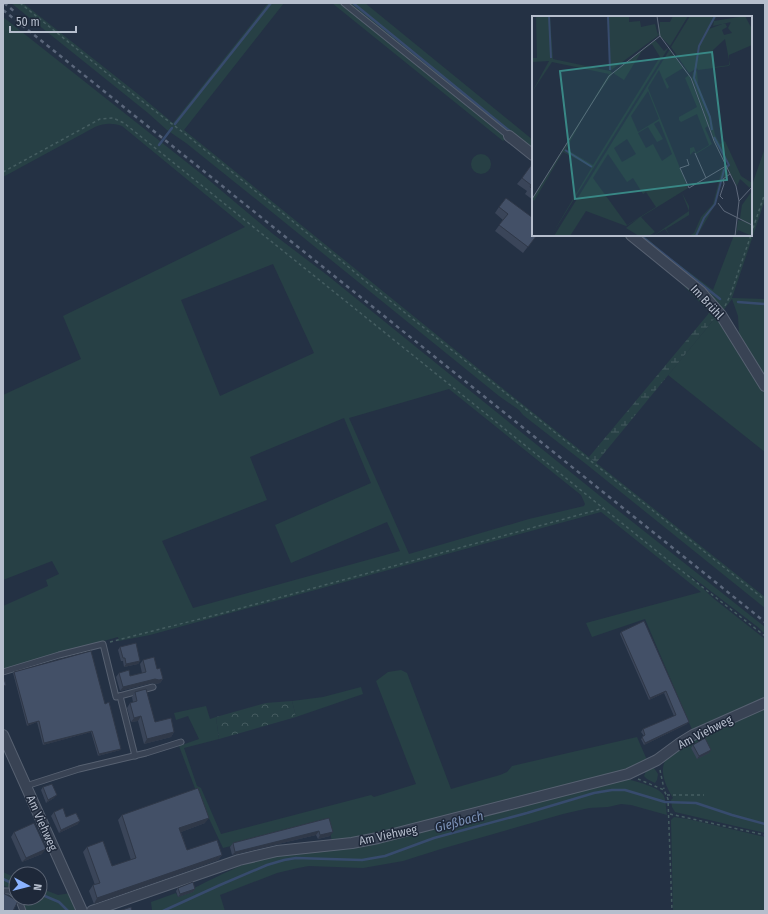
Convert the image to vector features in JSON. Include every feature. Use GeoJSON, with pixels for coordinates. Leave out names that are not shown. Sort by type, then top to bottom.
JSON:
{"type":"FeatureCollection","features":[{"type":"Feature","properties":{"kind":"street"},"geometry":{"type":"LineString","coordinates":[[509,136],[532,154]]}},
{"type":"Feature","properties":{"kind":"street","name":"Im Brühl"},"geometry":{"type":"LineString","coordinates":[[632,236],[701,292],[721,315],[765,386]]}},
{"type":"Feature","properties":{"kind":"street","name":"Am Viehweg"},"geometry":{"type":"LineString","coordinates":[[92,911],[239,860],[277,851],[352,843],[378,838],[628,774],[657,760],[680,743],[693,736],[765,703]]}},
{"type":"Feature","properties":{"kind":"street","name":"Am Viehweg"},"geometry":{"type":"LineString","coordinates":[[3,735],[82,911]]}},
{"type":"Feature","properties":{"kind":"lane"},"geometry":{"type":"LineString","coordinates":[[344,3],[509,136]]}},
{"type":"Feature","properties":{"kind":"lane"},"geometry":{"type":"LineString","coordinates":[[3,672],[59,655],[103,644],[116,698],[153,688]]}},
{"type":"Feature","properties":{"kind":"lane"},"geometry":{"type":"LineString","coordinates":[[120,696],[135,756]]}},
{"type":"Feature","properties":{"kind":"lane"},"geometry":{"type":"LineString","coordinates":[[26,786],[79,769],[135,756],[181,742]]}},
{"type":"Feature","properties":{"kind":"path"},"geometry":{"type":"LineString","coordinates":[[20,3],[765,600]]}},
{"type":"Feature","properties":{"kind":"path"},"geometry":{"type":"LineString","coordinates":[[3,172],[100,120],[113,118],[119,120],[765,636]]}},
{"type":"Feature","properties":{"kind":"path"},"geometry":{"type":"LineString","coordinates":[[752,232],[765,193]]}},
{"type":"Feature","properties":{"kind":"path"},"geometry":{"type":"LineString","coordinates":[[721,315],[730,296],[751,236]]}},
{"type":"Feature","properties":{"kind":"path"},"geometry":{"type":"LineString","coordinates":[[103,644],[256,604],[604,508]]}},
{"type":"Feature","properties":{"kind":"path"},"geometry":{"type":"LineString","coordinates":[[657,760],[664,790],[668,799],[670,814],[672,911]]}},
{"type":"Feature","properties":{"kind":"path"},"geometry":{"type":"LineString","coordinates":[[628,774],[664,790]]}},
{"type":"Feature","properties":{"kind":"path"},"geometry":{"type":"LineString","coordinates":[[667,795],[704,795]]}},
{"type":"Feature","properties":{"kind":"path"},"geometry":{"type":"LineString","coordinates":[[670,814],[765,835]]}},
{"type":"Feature","properties":{"kind":"green space"},"geometry":{"type":"Polygon","coordinates":[[[11,3],[23,3],[173,123],[268,3],[284,3],[184,130],[516,399],[765,597],[765,608],[523,415],[519,410],[499,396],[186,143],[167,130],[11,3]]]}},
{"type":"Feature","properties":{"kind":"green space"},"geometry":{"type":"Polygon","coordinates":[[[332,3],[365,3],[532,139],[532,152],[511,135],[503,141],[332,3]]]}},
{"type":"Feature","properties":{"kind":"green space"},"geometry":{"type":"Polygon","coordinates":[[[3,17],[204,176],[273,234],[327,275],[610,504],[765,627],[765,634],[687,573],[713,598],[765,639],[765,700],[693,732],[645,619],[592,637],[586,623],[701,592],[601,512],[150,635],[119,641],[118,637],[3,669],[3,606],[48,586],[46,580],[59,574],[52,561],[3,580],[3,395],[81,359],[63,316],[245,227],[122,126],[118,125],[105,124],[95,127],[3,177],[3,17]],[[273,264],[181,300],[220,396],[314,353],[273,264]],[[449,389],[349,418],[409,554],[529,519],[584,506],[585,504],[581,495],[449,389]],[[344,418],[250,457],[267,500],[162,541],[193,608],[400,551],[387,522],[291,563],[275,525],[371,483],[344,418]]]}},
{"type":"Feature","properties":{"kind":"green space"},"geometry":{"type":"Polygon","coordinates":[[[765,148],[765,200],[732,298],[765,299],[765,378],[739,334],[738,316],[732,299],[719,316],[765,391],[765,452],[668,375],[715,318],[675,277],[623,236],[644,236],[665,254],[713,290],[734,236],[752,236],[752,185],[765,148]]]}},
{"type":"Feature","properties":{"kind":"green space"},"geometry":{"type":"Polygon","coordinates":[[[481,154],[488,157],[491,164],[488,171],[481,174],[474,171],[471,164],[474,157],[481,154]]]}},
{"type":"Feature","properties":{"kind":"green space"},"geometry":{"type":"Polygon","coordinates":[[[710,312],[715,318],[596,463],[589,457],[710,312]]]}},
{"type":"Feature","properties":{"kind":"green space"},"geometry":{"type":"Polygon","coordinates":[[[401,670],[407,673],[451,789],[500,775],[507,772],[512,766],[637,737],[647,760],[634,768],[373,835],[332,841],[327,821],[223,848],[196,791],[179,746],[199,739],[188,716],[176,720],[174,713],[206,706],[210,719],[216,717],[219,739],[184,748],[197,786],[201,788],[221,834],[371,795],[374,797],[416,784],[376,681],[388,672],[401,670]]]}},
{"type":"Feature","properties":{"kind":"green space"},"geometry":{"type":"Polygon","coordinates":[[[361,687],[363,694],[296,717],[292,701],[323,697],[361,687]]]}},
{"type":"Feature","properties":{"kind":"green space"},"geometry":{"type":"Polygon","coordinates":[[[292,701],[296,717],[219,739],[216,717],[266,703],[292,701]]]}},
{"type":"Feature","properties":{"kind":"green space"},"geometry":{"type":"Polygon","coordinates":[[[765,707],[765,833],[675,812],[672,807],[671,800],[673,798],[666,785],[663,775],[663,766],[671,754],[695,739],[765,707]]]}},
{"type":"Feature","properties":{"kind":"green space"},"geometry":{"type":"Polygon","coordinates":[[[654,768],[658,774],[655,783],[644,776],[646,771],[654,768]]]}},
{"type":"Feature","properties":{"kind":"green space"},"geometry":{"type":"Polygon","coordinates":[[[626,779],[647,785],[662,793],[665,798],[667,815],[631,805],[621,804],[608,807],[589,808],[563,814],[403,861],[363,868],[309,866],[277,873],[220,895],[225,911],[151,911],[151,902],[176,893],[178,897],[193,892],[192,889],[225,873],[272,855],[293,852],[321,851],[626,779]]]}},
{"type":"Feature","properties":{"kind":"green space"},"geometry":{"type":"Polygon","coordinates":[[[674,817],[765,837],[765,911],[673,911],[671,820],[674,817]]]}},
{"type":"Feature","properties":{"kind":"green space"},"geometry":{"type":"Polygon","coordinates":[[[3,872],[8,874],[8,887],[3,885],[3,872]]]}},
{"type":"Feature","properties":{"kind":"green space"},"geometry":{"type":"Polygon","coordinates":[[[48,891],[58,895],[71,893],[76,906],[74,911],[26,911],[23,906],[48,906],[48,891]]]}},
{"type":"Feature","properties":{"kind":"building"},"geometry":{"type":"Polygon","coordinates":[[[532,164],[532,189],[530,187],[531,185],[522,178],[532,164]]]}},
{"type":"Feature","properties":{"kind":"building"},"geometry":{"type":"Polygon","coordinates":[[[506,198],[532,217],[532,236],[536,236],[528,247],[499,225],[508,214],[499,207],[506,198]]]}},
{"type":"Feature","properties":{"kind":"building"},"geometry":{"type":"Polygon","coordinates":[[[644,621],[689,722],[645,743],[642,737],[645,735],[643,729],[676,715],[666,691],[650,698],[621,632],[644,621]]]}},
{"type":"Feature","properties":{"kind":"building"},"geometry":{"type":"Polygon","coordinates":[[[136,643],[140,661],[126,664],[120,647],[136,643]]]}},
{"type":"Feature","properties":{"kind":"building"},"geometry":{"type":"Polygon","coordinates":[[[91,651],[105,704],[109,702],[121,749],[99,754],[92,731],[44,743],[39,721],[28,724],[14,672],[91,651]]]}},
{"type":"Feature","properties":{"kind":"building"},"geometry":{"type":"Polygon","coordinates":[[[154,657],[157,669],[160,668],[163,679],[155,679],[123,687],[119,673],[129,670],[130,676],[146,672],[143,660],[154,657]]]}},
{"type":"Feature","properties":{"kind":"building"},"geometry":{"type":"Polygon","coordinates":[[[3,676],[6,685],[3,686],[3,676]]]}},
{"type":"Feature","properties":{"kind":"building"},"geometry":{"type":"Polygon","coordinates":[[[146,689],[155,722],[171,718],[174,732],[147,739],[141,716],[134,718],[130,703],[137,701],[135,692],[146,689]]]}},
{"type":"Feature","properties":{"kind":"building"},"geometry":{"type":"Polygon","coordinates":[[[705,738],[711,750],[699,756],[693,745],[705,738]]]}},
{"type":"Feature","properties":{"kind":"building"},"geometry":{"type":"Polygon","coordinates":[[[52,784],[57,795],[48,800],[43,787],[52,784]]]}},
{"type":"Feature","properties":{"kind":"building"},"geometry":{"type":"Polygon","coordinates":[[[198,788],[209,818],[179,828],[187,850],[217,840],[222,855],[97,898],[93,885],[100,883],[87,847],[103,841],[112,866],[136,858],[122,815],[198,788]]]}},
{"type":"Feature","properties":{"kind":"building"},"geometry":{"type":"Polygon","coordinates":[[[63,808],[66,817],[76,813],[80,821],[61,830],[54,812],[63,808]]]}},
{"type":"Feature","properties":{"kind":"building"},"geometry":{"type":"Polygon","coordinates":[[[329,818],[333,832],[320,835],[319,831],[235,852],[233,843],[329,818]]]}},
{"type":"Feature","properties":{"kind":"building"},"geometry":{"type":"Polygon","coordinates":[[[34,823],[46,849],[26,858],[14,832],[34,823]]]}},
{"type":"Feature","properties":{"kind":"building"},"geometry":{"type":"Polygon","coordinates":[[[193,882],[195,889],[180,894],[178,888],[193,882]]]}},
{"type":"Feature","properties":{"kind":"building"},"geometry":{"type":"Polygon","coordinates":[[[3,893],[8,896],[8,906],[16,906],[13,911],[3,911],[3,893]]]}},
{"type":"Feature","properties":{"kind":"building"},"geometry":{"type":"Polygon","coordinates":[[[131,907],[132,911],[119,911],[131,907]]]}},
{"type":"Feature","properties":{"kind":"waterway"},"geometry":{"type":"LineString","coordinates":[[175,124],[271,3]]}},
{"type":"Feature","properties":{"kind":"waterway"},"geometry":{"type":"LineString","coordinates":[[353,3],[512,133]]}},
{"type":"Feature","properties":{"kind":"waterway"},"geometry":{"type":"LineString","coordinates":[[159,145],[172,128]]}},
{"type":"Feature","properties":{"kind":"waterway"},"geometry":{"type":"LineString","coordinates":[[641,236],[720,299]]}},
{"type":"Feature","properties":{"kind":"waterway"},"geometry":{"type":"LineString","coordinates":[[738,302],[765,304]]}},
{"type":"Feature","properties":{"kind":"waterway","name":"Gießbach"},"geometry":{"type":"LineString","coordinates":[[163,911],[267,865],[284,860],[296,858],[362,860],[385,856],[434,838],[594,793],[612,790],[625,790],[665,802],[696,803],[765,824]]}},
{"type":"Feature","properties":{"kind":"waterway","name":"Gießbach"},"geometry":{"type":"LineString","coordinates":[[3,879],[8,881]]}},
{"type":"Feature","properties":{"kind":"waterway","name":"Gießbach"},"geometry":{"type":"LineString","coordinates":[[48,897],[59,902],[68,911]]}},
{"type":"Feature","properties":{"kind":"railway"},"geometry":{"type":"LineString","coordinates":[[4,3],[15,12]]}},
{"type":"Feature","properties":{"kind":"railway"},"geometry":{"type":"LineString","coordinates":[[3,10],[765,622]]}}]}
